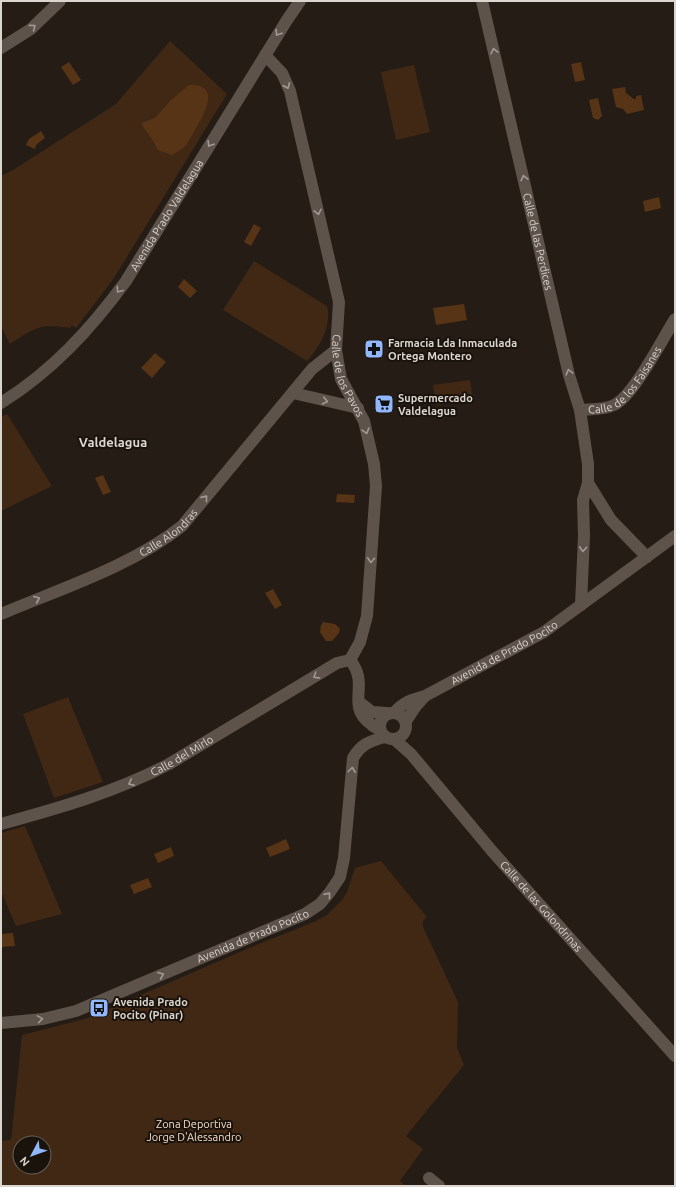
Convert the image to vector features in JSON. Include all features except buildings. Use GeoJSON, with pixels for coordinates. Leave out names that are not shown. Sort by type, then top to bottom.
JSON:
{"type":"FeatureCollection","features":[{"type":"Feature","properties":{"kind":"street"},"geometry":{"type":"LineString","coordinates":[[1,48],[31,29],[60,1]]}},
{"type":"Feature","properties":{"kind":"street","name":"Avenida Prado Valdelagua"},"geometry":{"type":"LineString","coordinates":[[1,403],[48,370],[69,350],[107,307],[126,281],[265,55],[300,1]]}},
{"type":"Feature","properties":{"kind":"street","name":"Calle de las Perdices"},"geometry":{"type":"LineString","coordinates":[[482,1],[569,374],[580,410],[588,464],[588,482],[583,500],[584,521],[581,605]]}},
{"type":"Feature","properties":{"kind":"street","name":"Calle de los Pavos"},"geometry":{"type":"LineString","coordinates":[[265,55],[282,73],[290,91],[338,302],[336,350],[341,379],[358,408],[369,439],[374,464],[376,486],[367,616],[360,642],[350,660]]}},
{"type":"Feature","properties":{"kind":"street","name":"Calle de los Faisanes"},"geometry":{"type":"LineString","coordinates":[[580,410],[608,408],[622,401],[635,384],[675,319]]}},
{"type":"Feature","properties":{"kind":"street","name":"Calle Alondras"},"geometry":{"type":"LineString","coordinates":[[1,614],[127,561],[161,543],[182,526],[312,369],[336,350]]}},
{"type":"Feature","properties":{"kind":"street"},"geometry":{"type":"LineString","coordinates":[[293,393],[358,408]]}},
{"type":"Feature","properties":{"kind":"street","name":"Calle de las Perdices"},"geometry":{"type":"LineString","coordinates":[[588,482],[607,515],[647,556]]}},
{"type":"Feature","properties":{"kind":"street"},"geometry":{"type":"LineString","coordinates":[[584,521],[596,515],[607,515]]}},
{"type":"Feature","properties":{"kind":"street","name":"Avenida de Prado Pocito"},"geometry":{"type":"LineString","coordinates":[[391,713],[411,699],[425,696],[544,632],[675,536]]}},
{"type":"Feature","properties":{"kind":"street"},"geometry":{"type":"LineString","coordinates":[[350,660],[359,673],[360,714],[367,723],[394,732]]}},
{"type":"Feature","properties":{"kind":"street","name":"Calle del Mirlo"},"geometry":{"type":"LineString","coordinates":[[1,824],[105,794],[147,776],[337,663],[350,660]]}},
{"type":"Feature","properties":{"kind":"street","name":"Avenida de Prado Pocito"},"geometry":{"type":"LineString","coordinates":[[1,1023],[44,1019],[76,1011],[305,914],[320,904],[340,877],[344,858],[353,758],[359,748],[367,742],[394,732],[425,696]]}},
{"type":"Feature","properties":{"kind":"street"},"geometry":{"type":"LineString","coordinates":[[359,702],[372,712],[400,714],[394,732]]}},
{"type":"Feature","properties":{"kind":"street"},"geometry":{"type":"LineString","coordinates":[[391,713],[381,720],[394,732]]}},
{"type":"Feature","properties":{"kind":"street","name":"Calle de las Golondrinas"},"geometry":{"type":"LineString","coordinates":[[394,732],[492,851],[675,1056]]}},
{"type":"Feature","properties":{"kind":"street"},"geometry":{"type":"LineString","coordinates":[[429,1178],[439,1186]]}},
{"type":"Feature","properties":{"kind":"green space"},"geometry":{"type":"Polygon","coordinates":[[[170,41],[227,94],[114,278],[76,328],[72,325],[70,328],[51,326],[38,328],[10,344],[1,326],[1,176],[13,170],[116,104],[170,41]]]}},
{"type":"Feature","properties":{"kind":"green space"},"geometry":{"type":"Polygon","coordinates":[[[414,65],[430,132],[396,140],[381,72],[414,65]]]}},
{"type":"Feature","properties":{"kind":"green space"},"geometry":{"type":"Polygon","coordinates":[[[254,261],[327,306],[328,321],[324,336],[307,361],[223,310],[254,261]]]}},
{"type":"Feature","properties":{"kind":"green space"},"geometry":{"type":"Polygon","coordinates":[[[470,380],[473,399],[436,405],[433,385],[470,380]]]}},
{"type":"Feature","properties":{"kind":"green space"},"geometry":{"type":"Polygon","coordinates":[[[7,414],[52,486],[1,511],[1,417],[7,414]]]}},
{"type":"Feature","properties":{"kind":"green space"},"geometry":{"type":"Polygon","coordinates":[[[68,697],[103,782],[54,798],[23,714],[68,697]]]}},
{"type":"Feature","properties":{"kind":"green space"},"geometry":{"type":"Polygon","coordinates":[[[25,826],[62,914],[16,926],[1,891],[1,833],[25,826]]]}},
{"type":"Feature","properties":{"kind":"green space","name":"Zona Deportiva Jorge D'Alessandro"},"geometry":{"type":"Polygon","coordinates":[[[381,861],[427,917],[423,921],[423,927],[458,1002],[457,1048],[464,1065],[406,1136],[423,1149],[400,1181],[406,1186],[1,1186],[1,1141],[11,1140],[22,1035],[88,1018],[256,945],[314,922],[327,915],[342,900],[347,892],[355,868],[381,861]]]}},
{"type":"Feature","properties":{"kind":"shaded area"},"geometry":{"type":"Polygon","coordinates":[[[69,62],[81,80],[73,85],[61,67],[69,62]]]}},
{"type":"Feature","properties":{"kind":"shaded area"},"geometry":{"type":"Polygon","coordinates":[[[581,62],[585,80],[575,82],[571,64],[581,62]]]}},
{"type":"Feature","properties":{"kind":"shaded area"},"geometry":{"type":"Polygon","coordinates":[[[189,85],[199,86],[205,90],[208,95],[208,102],[206,109],[188,143],[172,155],[158,150],[142,123],[155,118],[171,100],[189,85]]]}},
{"type":"Feature","properties":{"kind":"shaded area"},"geometry":{"type":"Polygon","coordinates":[[[625,87],[626,93],[634,99],[636,99],[636,96],[641,95],[644,110],[627,114],[623,109],[616,107],[612,89],[625,87]]]}},
{"type":"Feature","properties":{"kind":"shaded area"},"geometry":{"type":"Polygon","coordinates":[[[598,98],[602,116],[598,120],[593,118],[589,100],[598,98]]]}},
{"type":"Feature","properties":{"kind":"shaded area"},"geometry":{"type":"Polygon","coordinates":[[[41,131],[45,138],[36,145],[35,149],[26,145],[29,139],[41,131]]]}},
{"type":"Feature","properties":{"kind":"shaded area"},"geometry":{"type":"Polygon","coordinates":[[[659,197],[661,208],[645,212],[643,201],[659,197]]]}},
{"type":"Feature","properties":{"kind":"shaded area"},"geometry":{"type":"Polygon","coordinates":[[[254,224],[261,228],[251,246],[244,242],[254,224]]]}},
{"type":"Feature","properties":{"kind":"shaded area"},"geometry":{"type":"Polygon","coordinates":[[[184,279],[197,291],[190,298],[178,287],[184,279]]]}},
{"type":"Feature","properties":{"kind":"shaded area"},"geometry":{"type":"Polygon","coordinates":[[[464,304],[467,320],[436,325],[433,308],[464,304]]]}},
{"type":"Feature","properties":{"kind":"shaded area"},"geometry":{"type":"Polygon","coordinates":[[[155,353],[166,362],[152,378],[141,368],[155,353]]]}},
{"type":"Feature","properties":{"kind":"shaded area"},"geometry":{"type":"Polygon","coordinates":[[[103,475],[111,492],[103,495],[95,478],[103,475]]]}},
{"type":"Feature","properties":{"kind":"shaded area"},"geometry":{"type":"Polygon","coordinates":[[[337,494],[355,495],[354,503],[336,502],[337,494]]]}},
{"type":"Feature","properties":{"kind":"shaded area"},"geometry":{"type":"Polygon","coordinates":[[[273,589],[282,605],[275,609],[265,593],[273,589]]]}},
{"type":"Feature","properties":{"kind":"shaded area"},"geometry":{"type":"Polygon","coordinates":[[[323,622],[335,624],[340,629],[339,633],[332,641],[326,641],[320,632],[323,622]]]}},
{"type":"Feature","properties":{"kind":"shaded area"},"geometry":{"type":"Polygon","coordinates":[[[286,839],[290,849],[270,857],[266,848],[286,839]]]}},
{"type":"Feature","properties":{"kind":"shaded area"},"geometry":{"type":"Polygon","coordinates":[[[171,847],[174,856],[158,863],[154,854],[171,847]]]}},
{"type":"Feature","properties":{"kind":"shaded area"},"geometry":{"type":"Polygon","coordinates":[[[148,878],[152,887],[134,894],[130,885],[148,878]]]}},
{"type":"Feature","properties":{"kind":"shaded area"},"geometry":{"type":"Polygon","coordinates":[[[13,933],[15,946],[1,947],[1,934],[13,933]]]}},
{"type":"Feature","properties":{"kind":"place","name":"Farmacia Lda Inmaculada Ortega Montero"},"geometry":{"type":"Point","coordinates":[374,349]}},
{"type":"Feature","properties":{"kind":"place","name":"Supermercado Valdelagua"},"geometry":{"type":"Point","coordinates":[384,404]}},
{"type":"Feature","properties":{"kind":"place","name":"Avenida Prado Pocito (Pinar)"},"geometry":{"type":"Point","coordinates":[99,1008]}},
{"type":"Feature","properties":{"kind":"district","name":"Valdelagua"},"geometry":{"type":"Point","coordinates":[113,442]}}]}
